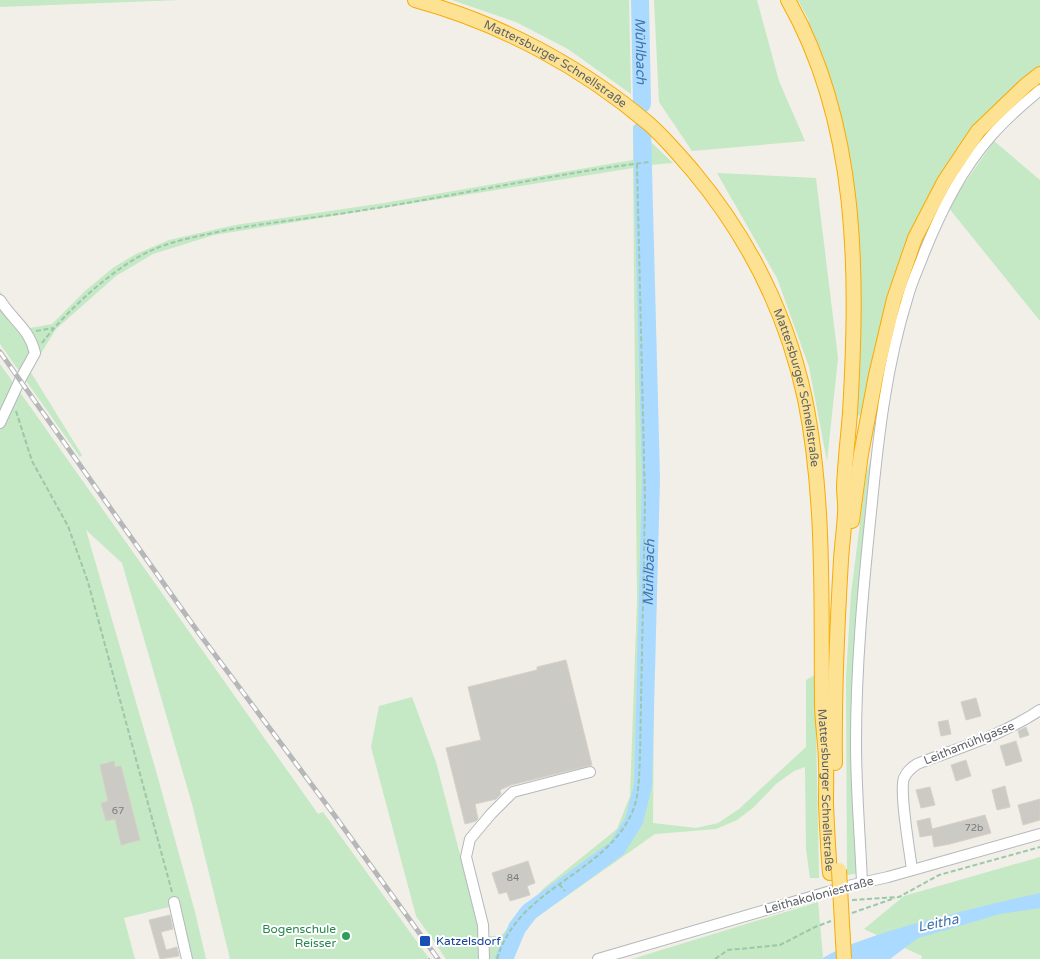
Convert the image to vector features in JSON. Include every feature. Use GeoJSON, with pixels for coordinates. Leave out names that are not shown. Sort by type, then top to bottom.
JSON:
{"type":"FeatureCollection","features":[{"type":"Feature","properties":{"kind":"highway","name":"Mattersburger Schnellstraße"},"geometry":{"type":"LineString","coordinates":[[415,0],[461,14],[524,42],[583,76],[650,125],[710,191],[748,249],[778,311],[798,369],[805,400],[817,494],[822,712],[834,872],[844,959]]}},
{"type":"Feature","properties":{"kind":"highway","name":"Mattersburger Schnellstraße"},"geometry":{"type":"LineString","coordinates":[[788,0],[801,25],[822,75],[835,118],[852,227],[853,352],[844,489],[846,512],[836,649],[835,959]]}},
{"type":"Feature","properties":{"kind":"highway"},"geometry":{"type":"LineString","coordinates":[[840,585],[847,558],[861,454],[876,375],[894,299],[915,238],[944,182],[978,130],[1026,84],[1040,74]]}},
{"type":"Feature","properties":{"kind":"highway"},"geometry":{"type":"LineString","coordinates":[[825,746],[834,558],[838,512],[844,489]]}},
{"type":"Feature","properties":{"kind":"street"},"geometry":{"type":"LineString","coordinates":[[862,882],[856,744],[857,667],[862,590],[877,447],[898,333],[908,294],[933,231],[948,199],[966,168],[990,137],[1018,108],[1040,90]]}},
{"type":"Feature","properties":{"kind":"street"},"geometry":{"type":"LineString","coordinates":[[0,300],[7,312],[32,340],[35,353],[0,423]]}},
{"type":"Feature","properties":{"kind":"street","name":"Leithamühlgasse"},"geometry":{"type":"LineString","coordinates":[[912,870],[904,806],[903,779],[908,770],[917,764],[1001,731],[1040,710]]}},
{"type":"Feature","properties":{"kind":"street"},"geometry":{"type":"LineString","coordinates":[[484,959],[484,925],[466,857],[470,838],[490,814],[514,792],[590,772]]}},
{"type":"Feature","properties":{"kind":"street","name":"Leithakoloniestraße"},"geometry":{"type":"LineString","coordinates":[[598,959],[862,882],[888,877],[1040,834]]}},
{"type":"Feature","properties":{"kind":"street"},"geometry":{"type":"LineString","coordinates":[[174,902],[187,959]]}},
{"type":"Feature","properties":{"kind":"path"},"geometry":{"type":"LineString","coordinates":[[35,353],[53,328],[104,281],[126,264],[157,248],[196,236],[256,225],[359,211],[648,162]]}},
{"type":"Feature","properties":{"kind":"path"},"geometry":{"type":"LineString","coordinates":[[497,959],[511,928],[530,907],[598,855],[619,836],[631,816],[638,790],[645,501],[638,163]]}},
{"type":"Feature","properties":{"kind":"path"},"geometry":{"type":"LineString","coordinates":[[24,329],[38,331],[53,328]]}},
{"type":"Feature","properties":{"kind":"path"},"geometry":{"type":"LineString","coordinates":[[8,406],[17,412],[32,461],[68,526],[88,582],[174,902]]}},
{"type":"Feature","properties":{"kind":"path"},"geometry":{"type":"LineString","coordinates":[[846,915],[899,897],[939,874],[1040,847]]}},
{"type":"Feature","properties":{"kind":"path"},"geometry":{"type":"LineString","coordinates":[[559,884],[564,892]]}},
{"type":"Feature","properties":{"kind":"path"},"geometry":{"type":"LineString","coordinates":[[848,900],[899,897]]}},
{"type":"Feature","properties":{"kind":"path"},"geometry":{"type":"LineString","coordinates":[[714,959],[728,950],[780,945],[816,926],[838,918]]}},
{"type":"Feature","properties":{"kind":"green space"},"geometry":{"type":"Polygon","coordinates":[[[0,0],[180,0],[0,7],[0,0]]]}},
{"type":"Feature","properties":{"kind":"green space"},"geometry":{"type":"Polygon","coordinates":[[[452,0],[629,0],[631,94],[568,49],[516,22],[452,0]]]}},
{"type":"Feature","properties":{"kind":"green space"},"geometry":{"type":"Polygon","coordinates":[[[654,0],[757,0],[779,81],[805,141],[692,151],[659,102],[654,0]]]}},
{"type":"Feature","properties":{"kind":"green space"},"geometry":{"type":"Polygon","coordinates":[[[798,0],[1040,0],[1040,74],[978,131],[915,238],[868,417],[850,414],[845,166],[801,25],[809,21],[798,0]]]}},
{"type":"Feature","properties":{"kind":"green space"},"geometry":{"type":"Polygon","coordinates":[[[633,125],[673,163],[650,165],[655,542],[653,823],[696,828],[718,823],[739,809],[806,747],[806,680],[815,675],[819,878],[810,878],[806,849],[805,767],[794,771],[776,784],[754,807],[737,820],[716,829],[655,834],[537,917],[524,932],[513,959],[446,959],[416,916],[371,747],[379,706],[412,697],[436,762],[481,936],[501,936],[544,888],[617,829],[630,796],[637,601],[633,168],[214,235],[153,254],[116,276],[56,329],[30,371],[82,455],[80,457],[0,344],[0,291],[21,323],[30,328],[52,324],[85,291],[114,267],[136,254],[169,240],[235,225],[384,203],[633,160],[633,125]]]}},
{"type":"Feature","properties":{"kind":"green space"},"geometry":{"type":"Polygon","coordinates":[[[994,141],[1040,180],[1040,321],[948,207],[994,141]]]}},
{"type":"Feature","properties":{"kind":"green space"},"geometry":{"type":"Polygon","coordinates":[[[717,173],[816,178],[838,358],[827,461],[809,367],[777,278],[717,173]]]}},
{"type":"Feature","properties":{"kind":"green space"},"geometry":{"type":"Polygon","coordinates":[[[0,364],[318,814],[323,812],[428,957],[427,959],[230,959],[192,804],[122,563],[86,530],[156,771],[206,959],[191,959],[177,905],[124,918],[135,959],[0,959],[0,364]]]}},
{"type":"Feature","properties":{"kind":"green space"},"geometry":{"type":"Polygon","coordinates":[[[874,446],[860,577],[861,873],[847,875],[846,678],[851,594],[866,476],[874,446]]]}},
{"type":"Feature","properties":{"kind":"green space"},"geometry":{"type":"Polygon","coordinates":[[[1040,857],[1040,959],[921,959],[922,956],[864,929],[904,896],[1040,857]]]}},
{"type":"Feature","properties":{"kind":"green space"},"geometry":{"type":"Polygon","coordinates":[[[818,902],[823,957],[821,959],[632,959],[818,902]]]}},
{"type":"Feature","properties":{"kind":"water","name":"Leitha"},"geometry":{"type":"Polygon","coordinates":[[[1040,893],[1040,908],[1000,914],[918,938],[890,959],[821,959],[853,944],[899,928],[1040,893]]]}},
{"type":"Feature","properties":{"kind":"building"},"geometry":{"type":"Polygon","coordinates":[[[566,660],[592,765],[511,785],[500,790],[501,794],[496,799],[475,804],[478,819],[465,824],[446,748],[481,740],[468,687],[537,670],[537,667],[566,660]]]}},
{"type":"Feature","properties":{"kind":"building"},"geometry":{"type":"Polygon","coordinates":[[[976,698],[981,716],[966,720],[961,702],[976,698]]]}},
{"type":"Feature","properties":{"kind":"building"},"geometry":{"type":"Polygon","coordinates":[[[948,720],[951,734],[941,736],[938,722],[948,720]]]}},
{"type":"Feature","properties":{"kind":"building"},"geometry":{"type":"Polygon","coordinates":[[[1026,727],[1029,735],[1020,738],[1018,731],[1026,727]]]}},
{"type":"Feature","properties":{"kind":"building"},"geometry":{"type":"Polygon","coordinates":[[[1016,741],[1022,761],[1006,766],[1000,746],[1016,741]]]}},
{"type":"Feature","properties":{"kind":"building"},"geometry":{"type":"Polygon","coordinates":[[[966,760],[971,776],[956,781],[951,765],[966,760]]]}},
{"type":"Feature","properties":{"kind":"building"},"geometry":{"type":"Polygon","coordinates":[[[114,761],[115,767],[121,766],[140,840],[121,845],[115,819],[106,821],[101,803],[108,801],[100,765],[114,761]]]}},
{"type":"Feature","properties":{"kind":"building"},"geometry":{"type":"Polygon","coordinates":[[[1005,786],[1010,807],[997,810],[992,790],[1005,786]]]}},
{"type":"Feature","properties":{"kind":"building"},"geometry":{"type":"Polygon","coordinates":[[[930,787],[935,805],[921,808],[916,790],[930,787]]]}},
{"type":"Feature","properties":{"kind":"building"},"geometry":{"type":"Polygon","coordinates":[[[1040,799],[1040,820],[1023,825],[1018,805],[1040,799]]]}},
{"type":"Feature","properties":{"kind":"building"},"geometry":{"type":"Polygon","coordinates":[[[985,815],[991,833],[934,847],[932,835],[920,837],[917,821],[930,818],[932,829],[985,815]]]}},
{"type":"Feature","properties":{"kind":"building"},"geometry":{"type":"Polygon","coordinates":[[[528,861],[535,883],[527,886],[530,895],[510,901],[507,892],[499,894],[492,873],[528,861]]]}},
{"type":"Feature","properties":{"kind":"building"},"geometry":{"type":"Polygon","coordinates":[[[170,915],[173,929],[161,932],[166,950],[177,947],[179,956],[160,959],[149,920],[170,915]]]}},
{"type":"Feature","properties":{"kind":"waterway","name":"Mühlbach"},"geometry":{"type":"LineString","coordinates":[[640,0],[642,104]]}},
{"type":"Feature","properties":{"kind":"waterway","name":"Mühlbach"},"geometry":{"type":"LineString","coordinates":[[504,959],[517,928],[529,912],[617,848],[634,821],[643,786],[651,479],[642,130]]}},
{"type":"Feature","properties":{"kind":"railway"},"geometry":{"type":"LineString","coordinates":[[0,352],[198,632],[335,816],[438,959]]}},
{"type":"Feature","properties":{"kind":"place","name":"Bogenschule Reisser"},"geometry":{"type":"Point","coordinates":[346,936]}},
{"type":"Feature","properties":{"kind":"place","name":"Katzelsdorf"},"geometry":{"type":"Point","coordinates":[425,941]}}]}
